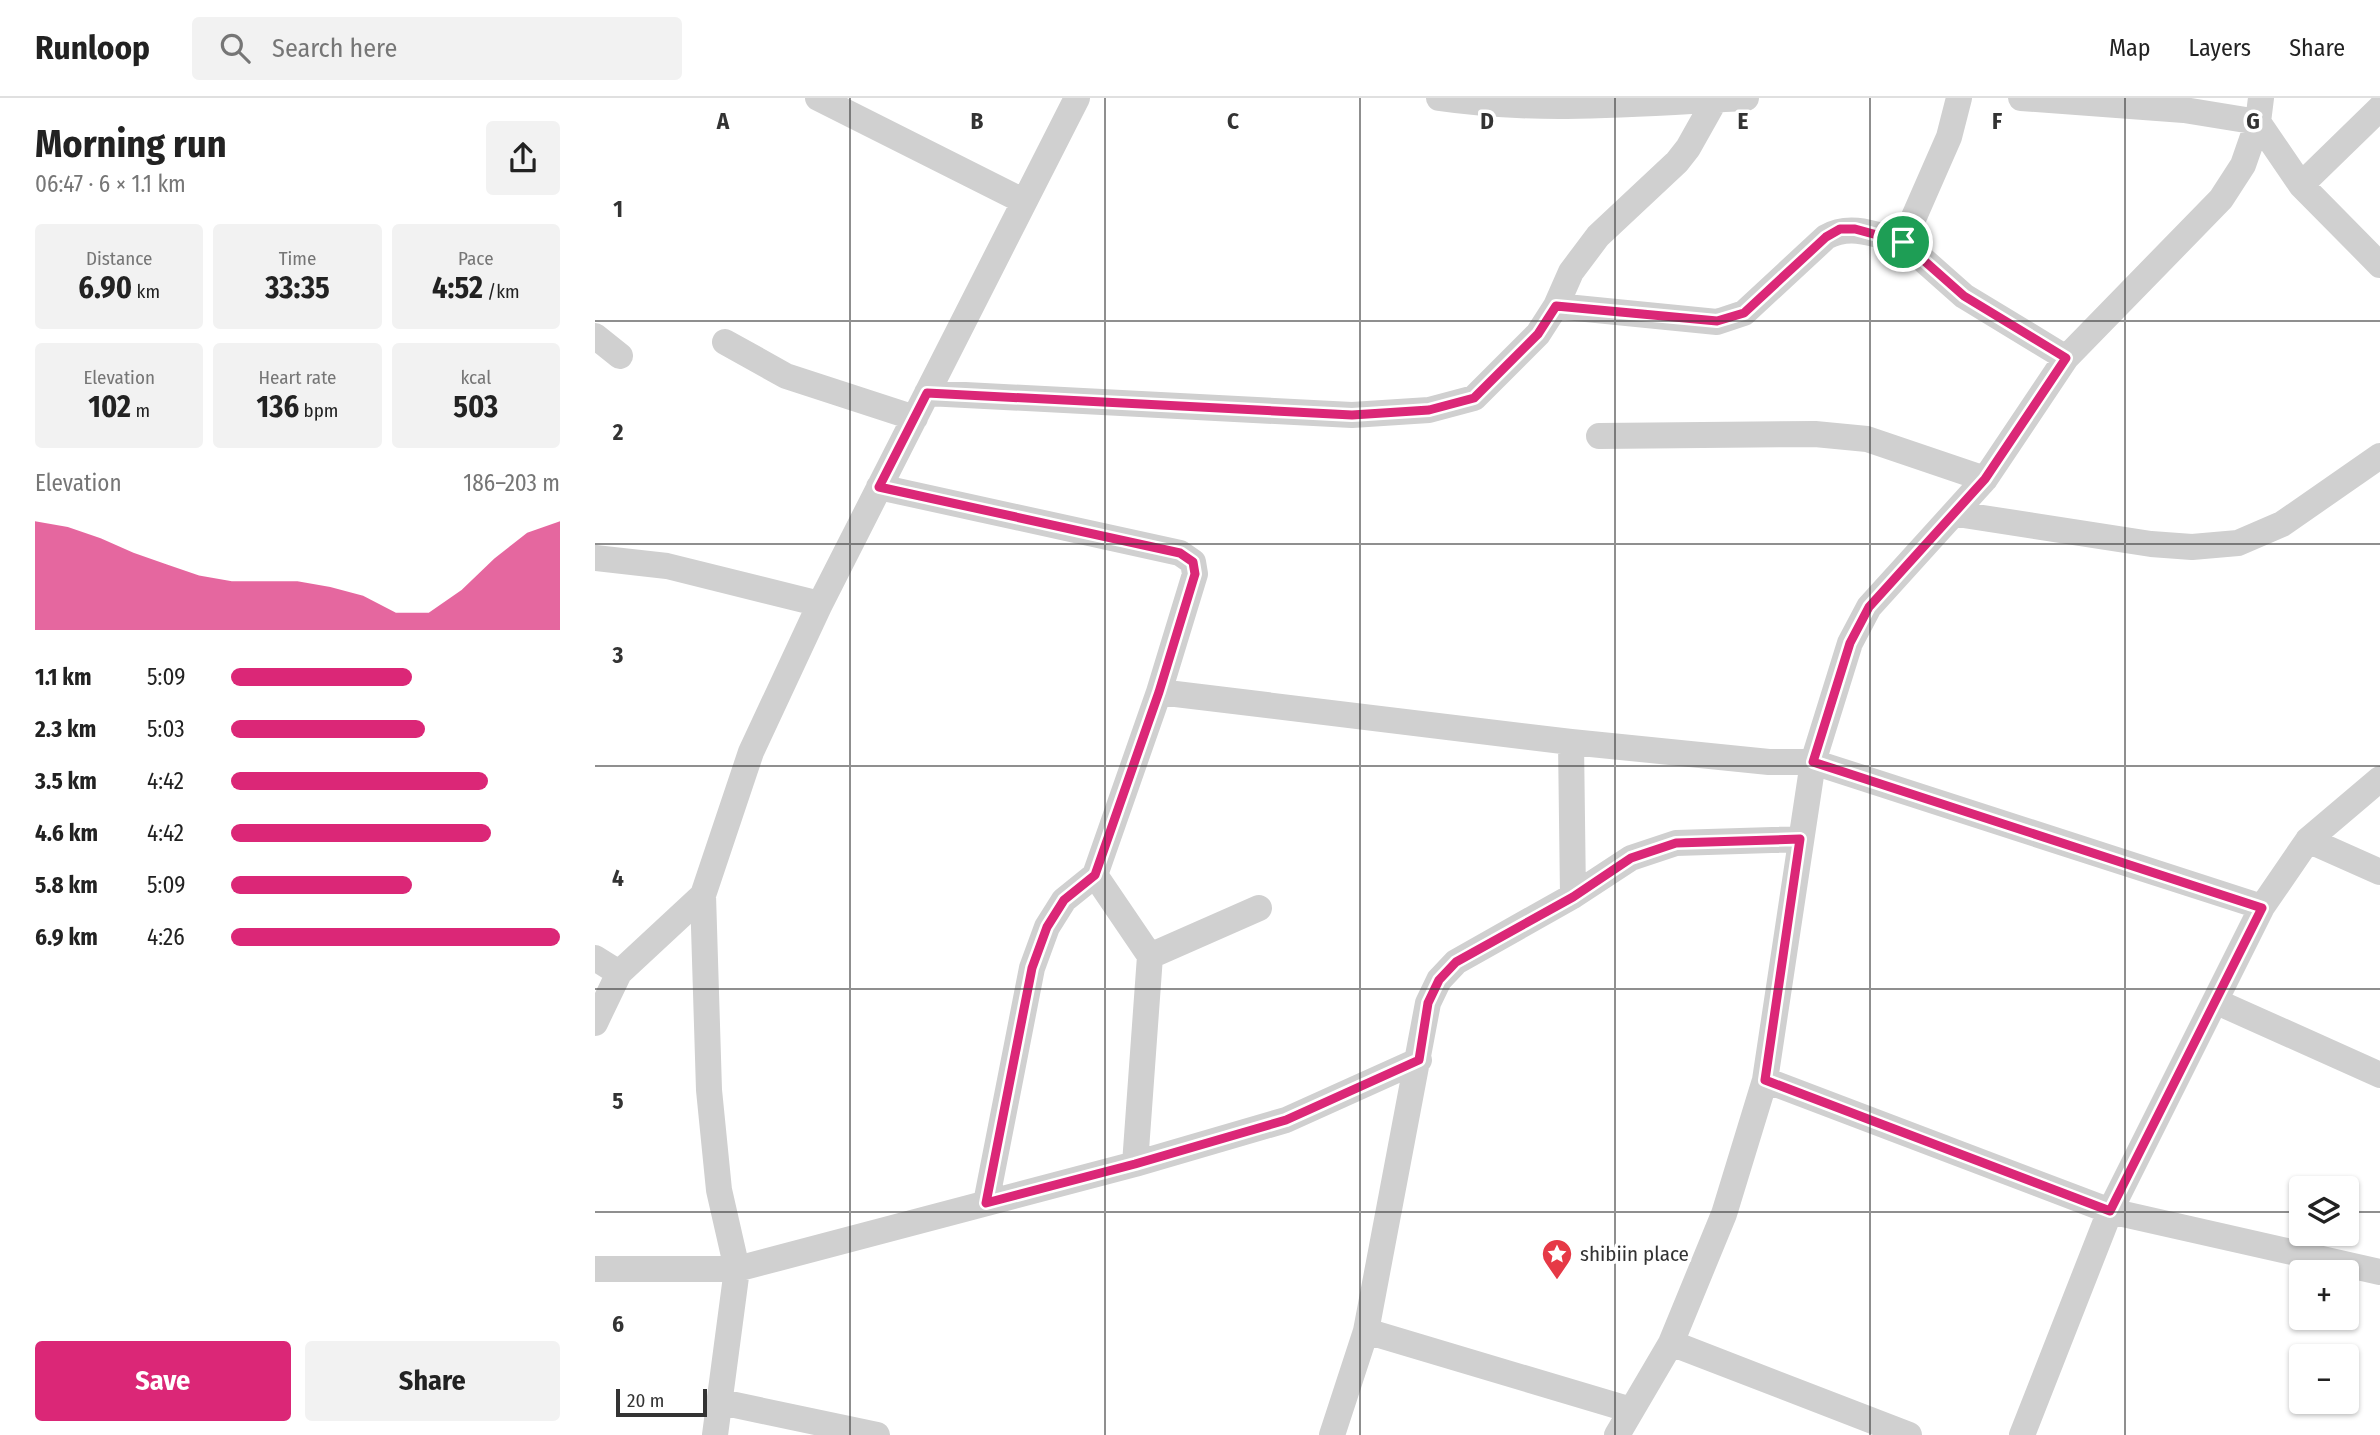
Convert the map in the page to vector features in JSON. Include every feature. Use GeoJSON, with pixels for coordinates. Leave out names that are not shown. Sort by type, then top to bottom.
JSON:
{"type":"FeatureCollection","features":[{"type":"Feature","properties":{"kind":"street"},"geometry":{"type":"LineString","coordinates":[[818,98],[1023,201]]}},
{"type":"Feature","properties":{"kind":"street"},"geometry":{"type":"LineString","coordinates":[[715,1435],[737,1269],[719,1190],[709,1090],[703,895],[751,752],[820,604],[1077,98]]}},
{"type":"Feature","properties":{"kind":"street"},"geometry":{"type":"LineString","coordinates":[[1439,98],[1479,104],[1562,108],[1746,98]]}},
{"type":"Feature","properties":{"kind":"street"},"geometry":{"type":"LineString","coordinates":[[1903,242],[1949,137],[1959,98]]}},
{"type":"Feature","properties":{"kind":"street"},"geometry":{"type":"LineString","coordinates":[[2021,98],[2184,110],[2260,110]]}},
{"type":"Feature","properties":{"kind":"street"},"geometry":{"type":"LineString","coordinates":[[927,393],[1352,415],[1429,410],[1474,398],[1538,334],[1556,306],[1571,271],[1598,236],[1677,162],[1715,100]]}},
{"type":"Feature","properties":{"kind":"street"},"geometry":{"type":"LineString","coordinates":[[2301,185],[2380,108]]}},
{"type":"Feature","properties":{"kind":"street"},"geometry":{"type":"LineString","coordinates":[[2260,110],[2301,185],[2380,265]]}},
{"type":"Feature","properties":{"kind":"street"},"geometry":{"type":"LineString","coordinates":[[1617,1435],[1671,1343],[1724,1214],[1765,1080],[1813,762],[1850,643],[1869,607],[1957,514],[1985,479],[2066,358],[2221,199],[2243,165],[2260,110]]}},
{"type":"Feature","properties":{"kind":"street"},"geometry":{"type":"LineString","coordinates":[[1556,306],[1717,321],[1731,320],[1744,313],[1826,237],[1840,229],[1855,229],[1903,242],[1964,296],[2066,358]]}},
{"type":"Feature","properties":{"kind":"street"},"geometry":{"type":"LineString","coordinates":[[595,336],[620,356]]}},
{"type":"Feature","properties":{"kind":"street"},"geometry":{"type":"LineString","coordinates":[[725,342],[786,376],[915,418]]}},
{"type":"Feature","properties":{"kind":"street"},"geometry":{"type":"LineString","coordinates":[[1599,436],[1815,434],[1867,439],[1985,479]]}},
{"type":"Feature","properties":{"kind":"street"},"geometry":{"type":"LineString","coordinates":[[1957,514],[2151,544],[2192,547],[2238,544],[2282,524],[2380,456]]}},
{"type":"Feature","properties":{"kind":"street"},"geometry":{"type":"LineString","coordinates":[[879,487],[1180,553],[1193,562],[1195,574],[1159,692],[1095,875],[1064,900],[1047,927],[1032,968],[986,1203]]}},
{"type":"Feature","properties":{"kind":"street"},"geometry":{"type":"LineString","coordinates":[[595,558],[690,571],[820,604]]}},
{"type":"Feature","properties":{"kind":"street"},"geometry":{"type":"LineString","coordinates":[[1159,692],[1571,742],[1769,762],[1813,762],[2262,908]]}},
{"type":"Feature","properties":{"kind":"street"},"geometry":{"type":"LineString","coordinates":[[1571,742],[1573,897]]}},
{"type":"Feature","properties":{"kind":"street"},"geometry":{"type":"LineString","coordinates":[[2022,1435],[2110,1211],[2262,908],[2308,840],[2380,779]]}},
{"type":"Feature","properties":{"kind":"street"},"geometry":{"type":"LineString","coordinates":[[1332,1435],[1366,1331],[1428,1003],[1439,980],[1456,962],[1573,897],[1631,858],[1676,843],[1800,839]]}},
{"type":"Feature","properties":{"kind":"street"},"geometry":{"type":"LineString","coordinates":[[2308,840],[2380,872]]}},
{"type":"Feature","properties":{"kind":"street"},"geometry":{"type":"LineString","coordinates":[[1095,875],[1150,956],[1135,1164]]}},
{"type":"Feature","properties":{"kind":"street"},"geometry":{"type":"LineString","coordinates":[[595,1023],[619,973],[703,895]]}},
{"type":"Feature","properties":{"kind":"street"},"geometry":{"type":"LineString","coordinates":[[1150,956],[1259,908]]}},
{"type":"Feature","properties":{"kind":"street"},"geometry":{"type":"LineString","coordinates":[[595,958],[619,973]]}},
{"type":"Feature","properties":{"kind":"street"},"geometry":{"type":"LineString","coordinates":[[2215,1001],[2380,1076]]}},
{"type":"Feature","properties":{"kind":"street"},"geometry":{"type":"LineString","coordinates":[[595,1269],[737,1269],[1135,1164],[1286,1120],[1419,1060]]}},
{"type":"Feature","properties":{"kind":"street"},"geometry":{"type":"LineString","coordinates":[[1765,1080],[2110,1211],[2380,1272]]}},
{"type":"Feature","properties":{"kind":"street"},"geometry":{"type":"LineString","coordinates":[[1366,1331],[1631,1410]]}},
{"type":"Feature","properties":{"kind":"street"},"geometry":{"type":"LineString","coordinates":[[1671,1343],[1909,1435]]}},
{"type":"Feature","properties":{"kind":"street"},"geometry":{"type":"LineString","coordinates":[[721,1402],[877,1435]]}},
{"type":"Feature","properties":{"kind":"place","name":"shibiin place"},"geometry":{"type":"Point","coordinates":[1557,1281]}},
{"type":"Feature","properties":{"kind":"route"},"geometry":{"type":"LineString","coordinates":[[1840,229],[1855,229],[1903,242],[1964,296],[1989,314],[2066,358],[1985,479],[1957,514],[1896,575],[1869,607],[1850,643],[1813,762],[2262,908],[2110,1211],[1765,1080],[1800,839],[1740,838],[1676,843],[1631,858],[1573,897],[1456,962],[1439,980],[1428,1003],[1419,1060],[1286,1120],[1135,1164],[986,1203],[1032,968],[1047,927],[1064,900],[1095,875],[1159,692],[1195,574],[1193,562],[1180,553],[879,487],[927,393],[1352,415],[1429,410],[1474,398],[1538,334],[1556,306],[1717,321],[1731,320],[1744,313],[1826,237],[1840,229]]}}]}
